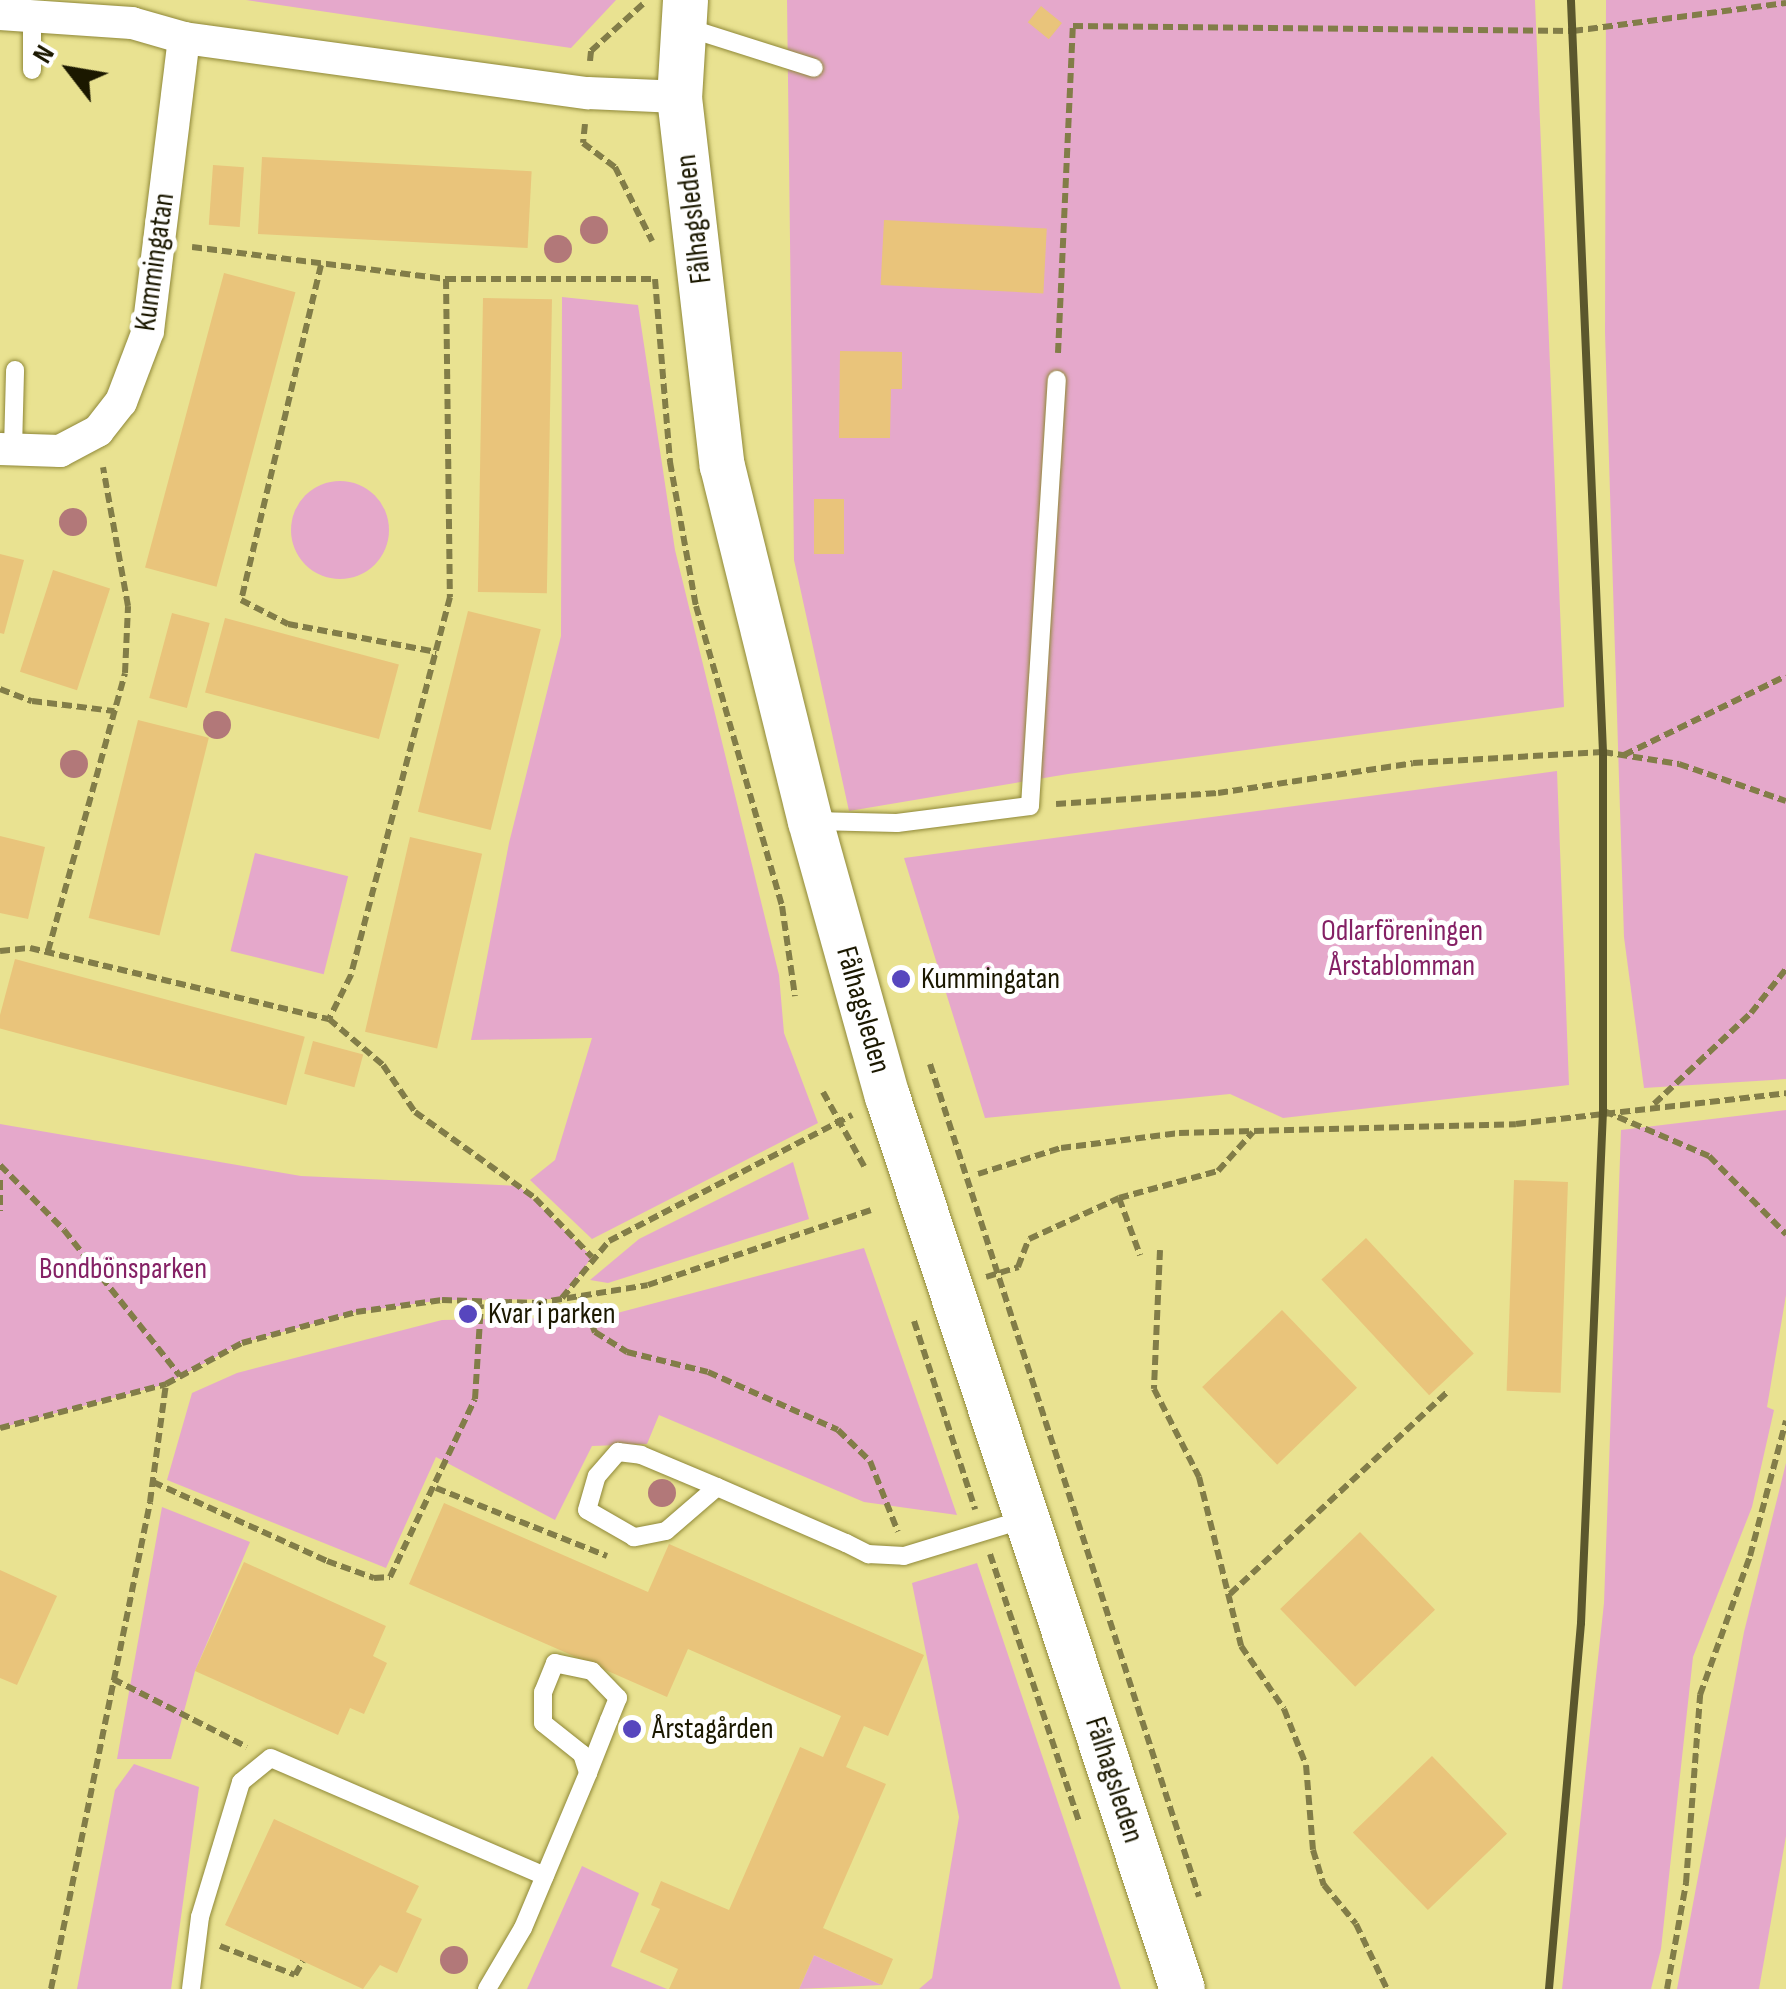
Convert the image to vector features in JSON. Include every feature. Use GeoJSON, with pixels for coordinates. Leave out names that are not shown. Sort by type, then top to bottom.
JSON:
{"type":"FeatureCollection","features":[{"type":"Feature","properties":{"kind":"street","name":"Fålhagsleden"},"geometry":{"type":"LineString","coordinates":[[684,13],[679,96],[722,466],[810,821],[887,1096],[1182,1989]]}},
{"type":"Feature","properties":{"kind":"street"},"geometry":{"type":"LineString","coordinates":[[16,15],[132,23],[184,38],[588,94],[679,96]]}},
{"type":"Feature","properties":{"kind":"street","name":"Kummingatan"},"geometry":{"type":"LineString","coordinates":[[98,431],[121,402],[148,331],[184,38]]}},
{"type":"Feature","properties":{"kind":"street"},"geometry":{"type":"LineString","coordinates":[[7,449],[60,452],[98,431]]}},
{"type":"Feature","properties":{"kind":"lane"},"geometry":{"type":"LineString","coordinates":[[684,13],[814,68]]}},
{"type":"Feature","properties":{"kind":"lane"},"geometry":{"type":"LineString","coordinates":[[16,15],[32,70]]}},
{"type":"Feature","properties":{"kind":"lane"},"geometry":{"type":"LineString","coordinates":[[7,449],[16,370]]}},
{"type":"Feature","properties":{"kind":"lane"},"geometry":{"type":"LineString","coordinates":[[810,821],[897,823],[1030,806],[1057,380]]}},
{"type":"Feature","properties":{"kind":"lane"},"geometry":{"type":"LineString","coordinates":[[718,1488],[666,1531],[634,1537],[588,1510],[597,1476],[618,1452],[641,1455],[718,1488],[868,1554],[904,1556],[1028,1518]]}},
{"type":"Feature","properties":{"kind":"lane"},"geometry":{"type":"LineString","coordinates":[[487,1989],[545,1876],[588,1773],[618,1698],[592,1670],[555,1662],[542,1692],[542,1723],[582,1754],[588,1773]]}},
{"type":"Feature","properties":{"kind":"lane"},"geometry":{"type":"LineString","coordinates":[[191,1989],[196,1937],[241,1782],[270,1758],[545,1876]]}},
{"type":"Feature","properties":{"kind":"path"},"geometry":{"type":"LineString","coordinates":[[1057,380],[1073,26],[1573,31],[1786,3]]}},
{"type":"Feature","properties":{"kind":"path"},"geometry":{"type":"LineString","coordinates":[[159,242],[446,279],[655,279]]}},
{"type":"Feature","properties":{"kind":"path"},"geometry":{"type":"LineString","coordinates":[[321,265],[241,600],[288,624],[436,652]]}},
{"type":"Feature","properties":{"kind":"path"},"geometry":{"type":"LineString","coordinates":[[329,1019],[351,975],[450,597],[446,279]]}},
{"type":"Feature","properties":{"kind":"path"},"geometry":{"type":"LineString","coordinates":[[47,952],[125,673],[128,606],[98,431]]}},
{"type":"Feature","properties":{"kind":"path"},"geometry":{"type":"LineString","coordinates":[[1623,755],[1786,676]]}},
{"type":"Feature","properties":{"kind":"path"},"geometry":{"type":"LineString","coordinates":[[0,689],[32,701],[114,711]]}},
{"type":"Feature","properties":{"kind":"path"},"geometry":{"type":"LineString","coordinates":[[1030,806],[1218,793],[1413,762],[1603,752],[1680,764],[1786,801]]}},
{"type":"Feature","properties":{"kind":"path"},"geometry":{"type":"LineString","coordinates":[[0,951],[47,952],[329,1019],[382,1064],[415,1112],[534,1198],[592,1258]]}},
{"type":"Feature","properties":{"kind":"path"},"geometry":{"type":"LineString","coordinates":[[1653,1104],[1751,1013],[1786,968]]}},
{"type":"Feature","properties":{"kind":"path"},"geometry":{"type":"LineString","coordinates":[[930,1064],[1001,1272],[1204,1914]]}},
{"type":"Feature","properties":{"kind":"path"},"geometry":{"type":"LineString","coordinates":[[978,1174],[1061,1148],[1254,1131],[1516,1124],[1653,1104],[1786,1093]]}},
{"type":"Feature","properties":{"kind":"path"},"geometry":{"type":"LineString","coordinates":[[562,1299],[608,1242],[887,1096]]}},
{"type":"Feature","properties":{"kind":"path"},"geometry":{"type":"LineString","coordinates":[[1603,1111],[1709,1156],[1786,1234]]}},
{"type":"Feature","properties":{"kind":"path"},"geometry":{"type":"LineString","coordinates":[[952,1290],[1018,1267],[1029,1238],[1119,1198],[1218,1171],[1254,1131]]}},
{"type":"Feature","properties":{"kind":"path"},"geometry":{"type":"LineString","coordinates":[[0,1164],[42,1205],[180,1376]]}},
{"type":"Feature","properties":{"kind":"path"},"geometry":{"type":"LineString","coordinates":[[0,1180],[0,1210]]}},
{"type":"Feature","properties":{"kind":"path"},"geometry":{"type":"LineString","coordinates":[[1119,1198],[1140,1255]]}},
{"type":"Feature","properties":{"kind":"path"},"geometry":{"type":"LineString","coordinates":[[0,1428],[166,1384],[242,1343],[356,1312],[442,1300],[481,1304],[562,1299],[648,1285],[872,1210]]}},
{"type":"Feature","properties":{"kind":"path"},"geometry":{"type":"LineString","coordinates":[[1160,1250],[1152,1340],[1154,1389],[1199,1477],[1241,1646],[1284,1709],[1306,1765],[1312,1850],[1324,1885],[1356,1924],[1388,1989]]}},
{"type":"Feature","properties":{"kind":"path"},"geometry":{"type":"LineString","coordinates":[[581,1296],[595,1332],[627,1352],[708,1372],[838,1430],[870,1461],[891,1504],[904,1556]]}},
{"type":"Feature","properties":{"kind":"path"},"geometry":{"type":"LineString","coordinates":[[153,1482],[374,1578],[390,1576],[404,1557],[475,1399],[481,1304]]}},
{"type":"Feature","properties":{"kind":"path"},"geometry":{"type":"LineString","coordinates":[[51,1989],[153,1482],[166,1384]]}},
{"type":"Feature","properties":{"kind":"path"},"geometry":{"type":"LineString","coordinates":[[1230,1594],[1447,1392]]}},
{"type":"Feature","properties":{"kind":"path"},"geometry":{"type":"LineString","coordinates":[[1666,1989],[1686,1882],[1700,1694],[1750,1556],[1786,1421]]}},
{"type":"Feature","properties":{"kind":"path"},"geometry":{"type":"LineString","coordinates":[[436,1488],[618,1560]]}},
{"type":"Feature","properties":{"kind":"path"},"geometry":{"type":"LineString","coordinates":[[114,1679],[270,1758]]}},
{"type":"Feature","properties":{"kind":"path"},"geometry":{"type":"LineString","coordinates":[[196,1937],[295,1975],[303,1962]]}},
{"type":"Feature","properties":{"kind":"green space"},"geometry":{"type":"Polygon","coordinates":[[[246,0],[616,0],[571,48],[246,0]]]}},
{"type":"Feature","properties":{"kind":"green space"},"geometry":{"type":"Polygon","coordinates":[[[787,0],[1535,0],[1564,707],[1068,774],[849,811],[794,560],[787,0]]]}},
{"type":"Feature","properties":{"kind":"green space"},"geometry":{"type":"Polygon","coordinates":[[[1606,0],[1786,0],[1786,1079],[1644,1088],[1624,937],[1605,333],[1606,0]]]}},
{"type":"Feature","properties":{"kind":"green space"},"geometry":{"type":"Polygon","coordinates":[[[562,297],[638,305],[675,550],[779,975],[784,1033],[818,1123],[592,1239],[530,1180],[555,1160],[592,1038],[471,1040],[509,843],[561,636],[562,297]]]}},
{"type":"Feature","properties":{"kind":"green space"},"geometry":{"type":"Polygon","coordinates":[[[340,481],[359,484],[375,495],[386,511],[386,549],[375,565],[359,576],[340,579],[321,576],[305,565],[294,549],[291,530],[294,511],[305,495],[321,484],[340,481]]]}},
{"type":"Feature","properties":{"kind":"green space","name":"Odlarföreningen Årstablomman"},"geometry":{"type":"Polygon","coordinates":[[[1557,771],[1569,1085],[1283,1118],[1230,1094],[985,1118],[904,858],[1557,771]]]}},
{"type":"Feature","properties":{"kind":"green space"},"geometry":{"type":"Polygon","coordinates":[[[255,853],[348,876],[324,974],[231,951],[255,853]]]}},
{"type":"Feature","properties":{"kind":"green space"},"geometry":{"type":"Polygon","coordinates":[[[1786,1110],[1786,1295],[1767,1407],[1774,1410],[1752,1507],[1693,1657],[1661,1949],[1651,1989],[1562,1989],[1604,1603],[1621,1130],[1786,1110]]]}},
{"type":"Feature","properties":{"kind":"green space","name":"Bondbönsparken"},"geometry":{"type":"Polygon","coordinates":[[[0,1124],[301,1176],[519,1186],[592,1257],[561,1299],[442,1300],[356,1312],[242,1343],[166,1384],[0,1428],[0,1124]]]}},
{"type":"Feature","properties":{"kind":"green space"},"geometry":{"type":"Polygon","coordinates":[[[793,1162],[809,1219],[608,1283],[590,1280],[639,1239],[793,1162]]]}},
{"type":"Feature","properties":{"kind":"green space"},"geometry":{"type":"Polygon","coordinates":[[[864,1248],[957,1515],[864,1502],[659,1415],[647,1444],[592,1446],[555,1520],[436,1457],[386,1568],[167,1480],[192,1393],[237,1373],[442,1320],[602,1317],[864,1248]]]}},
{"type":"Feature","properties":{"kind":"green space"},"geometry":{"type":"Polygon","coordinates":[[[1786,1463],[1786,1836],[1759,1989],[1677,1989],[1744,1632],[1786,1463]]]}},
{"type":"Feature","properties":{"kind":"green space"},"geometry":{"type":"Polygon","coordinates":[[[162,1507],[250,1542],[195,1671],[171,1759],[117,1759],[162,1507]]]}},
{"type":"Feature","properties":{"kind":"green space"},"geometry":{"type":"Polygon","coordinates":[[[977,1563],[1121,1989],[919,1989],[932,1978],[959,1817],[912,1583],[977,1563]]]}},
{"type":"Feature","properties":{"kind":"green space"},"geometry":{"type":"Polygon","coordinates":[[[134,1764],[199,1787],[171,1989],[77,1989],[115,1790],[134,1764]]]}},
{"type":"Feature","properties":{"kind":"green space"},"geometry":{"type":"Polygon","coordinates":[[[582,1866],[639,1893],[611,1966],[667,1989],[527,1989],[582,1866]]]}},
{"type":"Feature","properties":{"kind":"green space"},"geometry":{"type":"Polygon","coordinates":[[[814,1955],[882,1985],[799,1989],[814,1955]]]}},
{"type":"Feature","properties":{"kind":"building"},"geometry":{"type":"Polygon","coordinates":[[[1041,6],[1062,23],[1049,39],[1028,22],[1041,6]]]}},
{"type":"Feature","properties":{"kind":"building"},"geometry":{"type":"Polygon","coordinates":[[[262,157],[532,171],[528,248],[258,234],[262,157]]]}},
{"type":"Feature","properties":{"kind":"building"},"geometry":{"type":"Polygon","coordinates":[[[213,165],[244,167],[240,227],[209,225],[213,165]]]}},
{"type":"Feature","properties":{"kind":"building"},"geometry":{"type":"Polygon","coordinates":[[[884,220],[1047,229],[1043,293],[881,285],[884,220]]]}},
{"type":"Feature","properties":{"kind":"building"},"geometry":{"type":"Polygon","coordinates":[[[224,273],[295,292],[217,587],[145,568],[224,273]]]}},
{"type":"Feature","properties":{"kind":"building"},"geometry":{"type":"Polygon","coordinates":[[[483,298],[552,299],[547,593],[478,592],[483,298]]]}},
{"type":"Feature","properties":{"kind":"building"},"geometry":{"type":"Polygon","coordinates":[[[840,351],[902,352],[902,389],[891,389],[890,438],[839,438],[840,351]]]}},
{"type":"Feature","properties":{"kind":"building"},"geometry":{"type":"Polygon","coordinates":[[[814,499],[844,499],[844,554],[814,554],[814,499]]]}},
{"type":"Feature","properties":{"kind":"building"},"geometry":{"type":"Polygon","coordinates":[[[0,554],[24,560],[4,634],[0,633],[0,554]]]}},
{"type":"Feature","properties":{"kind":"building"},"geometry":{"type":"Polygon","coordinates":[[[53,570],[110,589],[77,690],[20,672],[53,570]]]}},
{"type":"Feature","properties":{"kind":"building"},"geometry":{"type":"Polygon","coordinates":[[[468,611],[541,629],[491,830],[418,812],[468,611]]]}},
{"type":"Feature","properties":{"kind":"building"},"geometry":{"type":"Polygon","coordinates":[[[172,613],[210,623],[187,708],[149,698],[172,613]]]}},
{"type":"Feature","properties":{"kind":"building"},"geometry":{"type":"Polygon","coordinates":[[[225,618],[399,665],[379,739],[205,692],[225,618]]]}},
{"type":"Feature","properties":{"kind":"building"},"geometry":{"type":"Polygon","coordinates":[[[138,720],[209,738],[159,936],[89,918],[138,720]]]}},
{"type":"Feature","properties":{"kind":"building"},"geometry":{"type":"Polygon","coordinates":[[[0,836],[45,847],[28,919],[0,913],[0,836]]]}},
{"type":"Feature","properties":{"kind":"building"},"geometry":{"type":"Polygon","coordinates":[[[410,837],[482,854],[437,1049],[365,1032],[410,837]]]}},
{"type":"Feature","properties":{"kind":"building"},"geometry":{"type":"Polygon","coordinates":[[[15,959],[305,1037],[286,1105],[0,1028],[15,959]]]}},
{"type":"Feature","properties":{"kind":"building"},"geometry":{"type":"Polygon","coordinates":[[[313,1041],[363,1054],[354,1087],[304,1074],[313,1041]]]}},
{"type":"Feature","properties":{"kind":"building"},"geometry":{"type":"Polygon","coordinates":[[[1514,1180],[1568,1182],[1561,1393],[1507,1391],[1514,1180]]]}},
{"type":"Feature","properties":{"kind":"building"},"geometry":{"type":"Polygon","coordinates":[[[1366,1238],[1474,1354],[1429,1395],[1321,1280],[1366,1238]]]}},
{"type":"Feature","properties":{"kind":"building"},"geometry":{"type":"Polygon","coordinates":[[[1282,1310],[1357,1388],[1277,1465],[1202,1387],[1282,1310]]]}},
{"type":"Feature","properties":{"kind":"building"},"geometry":{"type":"Polygon","coordinates":[[[444,1503],[648,1592],[669,1544],[924,1655],[888,1736],[864,1726],[846,1767],[886,1784],[823,1928],[893,1959],[882,1985],[814,1955],[799,1989],[669,1989],[678,1969],[640,1952],[660,1909],[651,1905],[661,1881],[729,1910],[800,1747],[823,1757],[841,1716],[688,1649],[667,1697],[409,1584],[444,1503]]]}},
{"type":"Feature","properties":{"kind":"building"},"geometry":{"type":"Polygon","coordinates":[[[1360,1532],[1435,1610],[1355,1687],[1280,1609],[1360,1532]]]}},
{"type":"Feature","properties":{"kind":"building"},"geometry":{"type":"Polygon","coordinates":[[[244,1562],[386,1626],[373,1656],[387,1663],[364,1714],[350,1708],[338,1735],[195,1671],[244,1562]]]}},
{"type":"Feature","properties":{"kind":"building"},"geometry":{"type":"Polygon","coordinates":[[[0,1570],[57,1596],[17,1685],[0,1678],[0,1570]]]}},
{"type":"Feature","properties":{"kind":"building"},"geometry":{"type":"Polygon","coordinates":[[[1432,1756],[1507,1834],[1428,1910],[1353,1832],[1432,1756]]]}},
{"type":"Feature","properties":{"kind":"building"},"geometry":{"type":"Polygon","coordinates":[[[274,1819],[419,1886],[406,1912],[422,1919],[397,1973],[380,1965],[363,1989],[225,1925],[274,1819]]]}},
{"type":"Feature","properties":{"kind":"railway"},"geometry":{"type":"LineString","coordinates":[[1549,1989],[1581,1623],[1603,1111],[1603,752],[1571,0]]}},
{"type":"Feature","properties":{"kind":"place","name":"Kummingatan"},"geometry":{"type":"Point","coordinates":[901,979]}},
{"type":"Feature","properties":{"kind":"place","name":"Kvar i parken"},"geometry":{"type":"Point","coordinates":[468,1314]}},
{"type":"Feature","properties":{"kind":"place","name":"Årstagården"},"geometry":{"type":"Point","coordinates":[632,1729]}}]}
